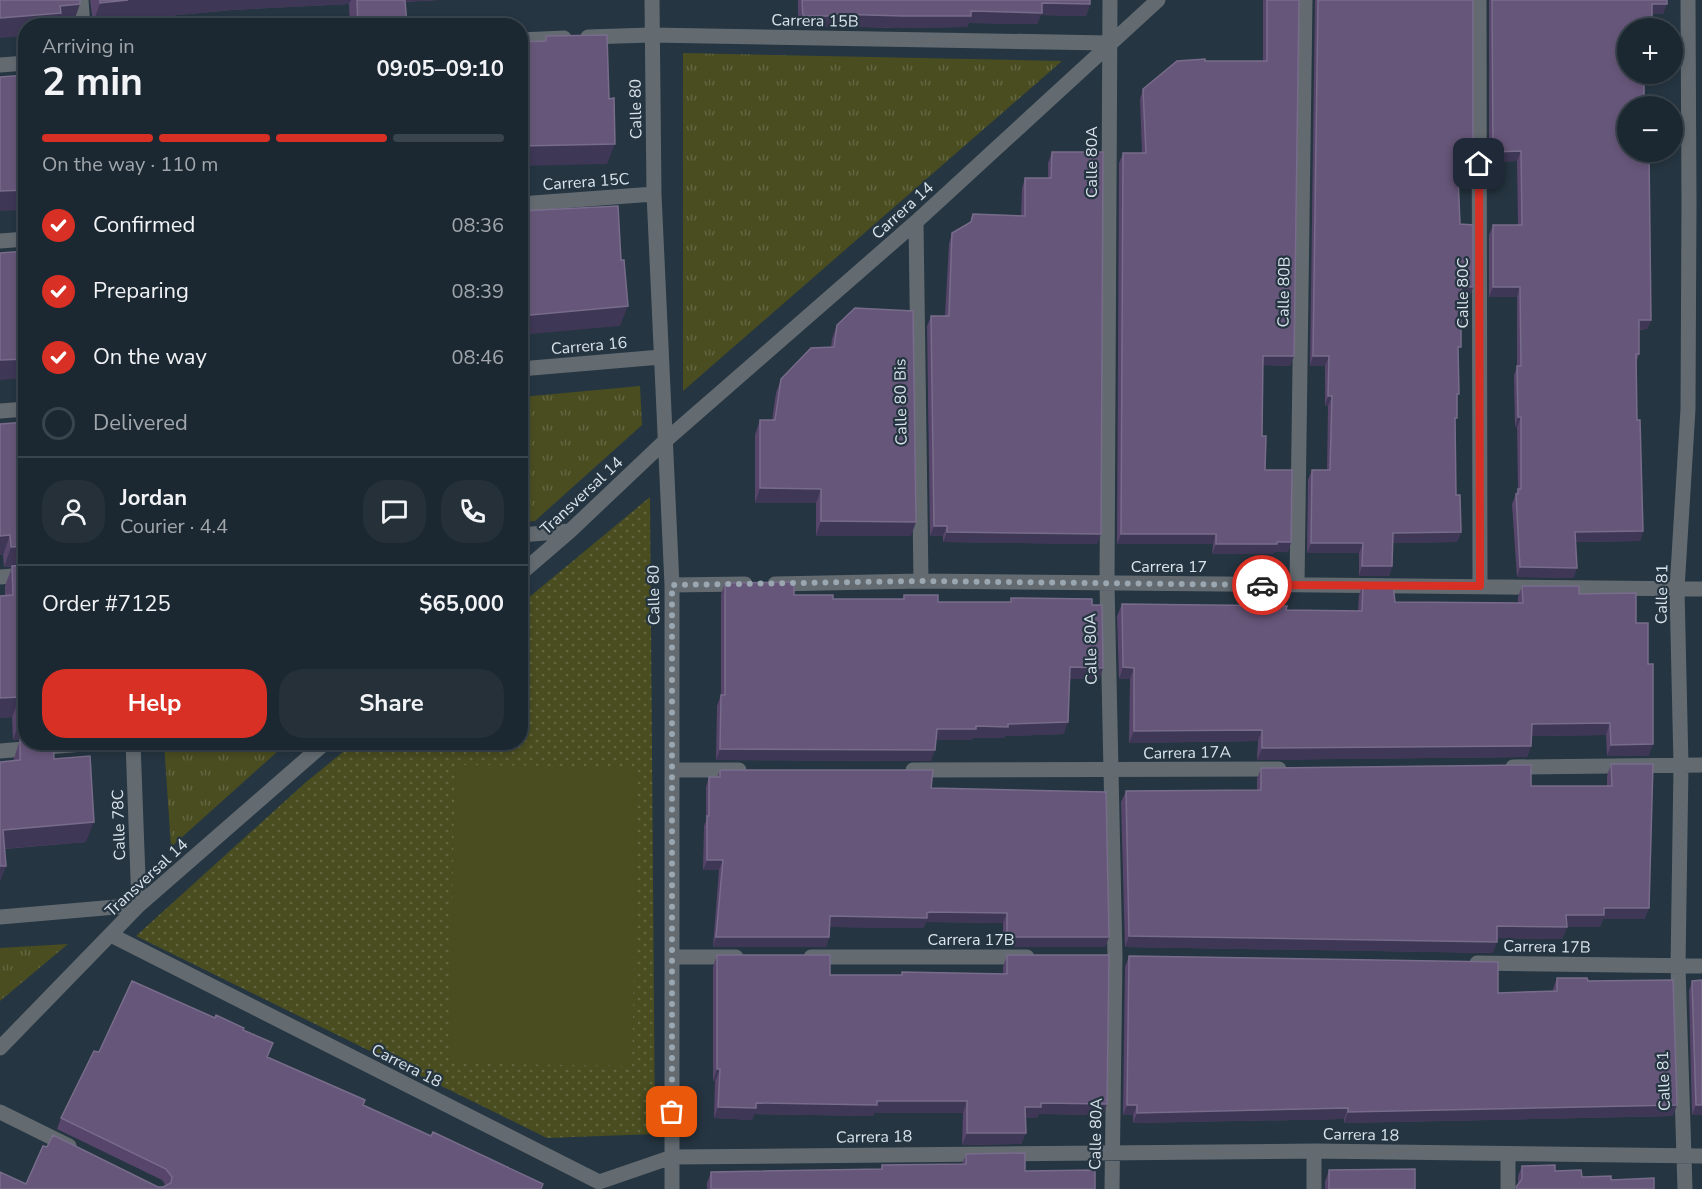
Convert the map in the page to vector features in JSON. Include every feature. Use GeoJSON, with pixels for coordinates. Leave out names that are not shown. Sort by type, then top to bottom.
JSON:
{"type":"FeatureCollection","features":[{"type":"Feature","properties":{"kind":"street"},"geometry":{"type":"LineString","coordinates":[[81,0],[82,18]]}},
{"type":"Feature","properties":{"kind":"street","name":"Calle 80"},"geometry":{"type":"LineString","coordinates":[[652,0],[654,194],[672,585],[672,1189]]}},
{"type":"Feature","properties":{"kind":"street","name":"Calle 80A"},"geometry":{"type":"LineString","coordinates":[[1110,0],[1107,584],[1115,957],[1112,1189]]}},
{"type":"Feature","properties":{"kind":"street","name":"Carrera 14"},"geometry":{"type":"LineString","coordinates":[[665,441],[916,222],[1158,0]]}},
{"type":"Feature","properties":{"kind":"street","name":"Calle 80B"},"geometry":{"type":"LineString","coordinates":[[1297,585],[1305,0]]}},
{"type":"Feature","properties":{"kind":"street","name":"Calle 80C"},"geometry":{"type":"LineString","coordinates":[[1479,0],[1480,586]]}},
{"type":"Feature","properties":{"kind":"street","name":"Calle 81"},"geometry":{"type":"LineString","coordinates":[[1685,1189],[1678,967],[1681,765],[1677,589],[1695,409],[1696,202],[1688,0]]}},
{"type":"Feature","properties":{"kind":"street","name":"Carrera 15B"},"geometry":{"type":"LineString","coordinates":[[528,40],[651,35],[1109,43]]}},
{"type":"Feature","properties":{"kind":"street"},"geometry":{"type":"LineString","coordinates":[[0,65],[18,64]]}},
{"type":"Feature","properties":{"kind":"street","name":"Carrera 15C"},"geometry":{"type":"LineString","coordinates":[[528,203],[654,194]]}},
{"type":"Feature","properties":{"kind":"street","name":"Calle 80 Bis"},"geometry":{"type":"LineString","coordinates":[[916,222],[921,581]]}},
{"type":"Feature","properties":{"kind":"street"},"geometry":{"type":"LineString","coordinates":[[0,241],[18,240]]}},
{"type":"Feature","properties":{"kind":"street","name":"Carrera 16"},"geometry":{"type":"LineString","coordinates":[[528,368],[661,357]]}},
{"type":"Feature","properties":{"kind":"street"},"geometry":{"type":"LineString","coordinates":[[0,411],[18,410]]}},
{"type":"Feature","properties":{"kind":"street","name":"Transversal 14"},"geometry":{"type":"LineString","coordinates":[[528,567],[570,531],[665,441]]}},
{"type":"Feature","properties":{"kind":"street"},"geometry":{"type":"LineString","coordinates":[[528,534],[570,531]]}},
{"type":"Feature","properties":{"kind":"street"},"geometry":{"type":"LineString","coordinates":[[0,577],[18,576]]}},
{"type":"Feature","properties":{"kind":"street","name":"Carrera 17"},"geometry":{"type":"LineString","coordinates":[[672,585],[921,581],[1702,589]]}},
{"type":"Feature","properties":{"kind":"street"},"geometry":{"type":"LineString","coordinates":[[0,752],[21,750]]}},
{"type":"Feature","properties":{"kind":"street","name":"Calle 78C"},"geometry":{"type":"LineString","coordinates":[[132,750],[139,905]]}},
{"type":"Feature","properties":{"kind":"street","name":"Transversal 14"},"geometry":{"type":"LineString","coordinates":[[0,1048],[139,905],[317,750]]}},
{"type":"Feature","properties":{"kind":"street"},"geometry":{"type":"LineString","coordinates":[[1503,767],[1702,765]]}},
{"type":"Feature","properties":{"kind":"street","name":"Carrera 17A"},"geometry":{"type":"LineString","coordinates":[[897,770],[1288,769]]}},
{"type":"Feature","properties":{"kind":"street"},"geometry":{"type":"LineString","coordinates":[[672,770],[755,770]]}},
{"type":"Feature","properties":{"kind":"street"},"geometry":{"type":"LineString","coordinates":[[0,917],[139,905]]}},
{"type":"Feature","properties":{"kind":"street","name":"Carrera 18"},"geometry":{"type":"LineString","coordinates":[[111,935],[598,1186],[672,1156],[1113,1151],[1702,1156]]}},
{"type":"Feature","properties":{"kind":"street"},"geometry":{"type":"LineString","coordinates":[[672,957],[755,957]]}},
{"type":"Feature","properties":{"kind":"street","name":"Carrera 17B"},"geometry":{"type":"LineString","coordinates":[[791,957],[1043,957]]}},
{"type":"Feature","properties":{"kind":"street","name":"Carrera 17B"},"geometry":{"type":"LineString","coordinates":[[1462,963],[1702,966]]}},
{"type":"Feature","properties":{"kind":"street"},"geometry":{"type":"LineString","coordinates":[[0,1112],[84,1153]]}},
{"type":"Feature","properties":{"kind":"street"},"geometry":{"type":"LineString","coordinates":[[1314,1151],[1314,1189]]}},
{"type":"Feature","properties":{"kind":"street"},"geometry":{"type":"LineString","coordinates":[[1508,1155],[1508,1189]]}},
{"type":"Feature","properties":{"kind":"green space"},"geometry":{"type":"Polygon","coordinates":[[[683,53],[1062,61],[683,391],[683,53]]]}},
{"type":"Feature","properties":{"kind":"green space"},"geometry":{"type":"Polygon","coordinates":[[[640,386],[642,425],[535,521],[528,522],[528,396],[640,386]]]}},
{"type":"Feature","properties":{"kind":"green space"},"geometry":{"type":"Polygon","coordinates":[[[650,497],[655,1134],[547,1138],[136,936],[305,783],[345,750],[528,750],[528,598],[650,497]]]}},
{"type":"Feature","properties":{"kind":"green space"},"geometry":{"type":"Polygon","coordinates":[[[165,750],[279,750],[171,847],[165,750]]]}},
{"type":"Feature","properties":{"kind":"green space"},"geometry":{"type":"Polygon","coordinates":[[[455,765],[638,767],[632,1066],[449,1063],[455,765]]]}},
{"type":"Feature","properties":{"kind":"green space"},"geometry":{"type":"Polygon","coordinates":[[[68,944],[0,1001],[0,948],[68,944]]]}},
{"type":"Feature","properties":{"kind":"building"},"geometry":{"type":"Polygon","coordinates":[[[0,0],[80,0],[80,4],[60,6],[61,13],[0,18],[0,0]]]}},
{"type":"Feature","properties":{"kind":"building"},"geometry":{"type":"Polygon","coordinates":[[[100,0],[128,0],[100,3],[100,0]]]}},
{"type":"Feature","properties":{"kind":"building"},"geometry":{"type":"Polygon","coordinates":[[[357,0],[405,0],[406,18],[358,18],[357,0]]]}},
{"type":"Feature","properties":{"kind":"building"},"geometry":{"type":"Polygon","coordinates":[[[802,0],[1090,0],[1090,4],[1042,3],[1042,13],[971,11],[971,16],[833,14],[833,16],[803,16],[802,0]]]}},
{"type":"Feature","properties":{"kind":"building"},"geometry":{"type":"Polygon","coordinates":[[[1267,0],[1299,0],[1294,356],[1263,356],[1262,436],[1266,436],[1265,470],[1292,470],[1291,542],[1216,544],[1216,534],[1121,534],[1123,153],[1146,153],[1143,89],[1177,61],[1205,59],[1205,61],[1267,61],[1267,0]]]}},
{"type":"Feature","properties":{"kind":"building"},"geometry":{"type":"Polygon","coordinates":[[[1318,0],[1473,0],[1473,152],[1457,153],[1460,224],[1473,225],[1473,287],[1461,286],[1461,347],[1458,347],[1459,394],[1457,394],[1457,418],[1455,418],[1456,495],[1460,495],[1461,532],[1393,533],[1392,566],[1362,566],[1363,543],[1311,543],[1312,470],[1330,470],[1332,396],[1328,396],[1329,356],[1313,356],[1318,0]]]}},
{"type":"Feature","properties":{"kind":"building"},"geometry":{"type":"Polygon","coordinates":[[[1492,0],[1667,0],[1667,4],[1652,4],[1652,18],[1617,18],[1617,84],[1644,84],[1644,96],[1617,96],[1617,162],[1649,162],[1651,320],[1639,320],[1639,354],[1636,354],[1643,531],[1575,532],[1577,568],[1520,567],[1516,494],[1518,494],[1518,489],[1521,489],[1521,417],[1518,417],[1517,366],[1521,366],[1520,287],[1493,287],[1493,225],[1522,225],[1521,151],[1493,152],[1492,0]]]}},
{"type":"Feature","properties":{"kind":"building"},"geometry":{"type":"Polygon","coordinates":[[[607,35],[609,99],[614,98],[615,144],[528,146],[528,42],[546,41],[546,36],[607,35]]]}},
{"type":"Feature","properties":{"kind":"building"},"geometry":{"type":"Polygon","coordinates":[[[18,76],[18,190],[0,191],[0,77],[18,76]]]}},
{"type":"Feature","properties":{"kind":"building"},"geometry":{"type":"Polygon","coordinates":[[[1052,152],[1103,152],[1101,534],[947,532],[947,526],[934,526],[931,316],[949,316],[952,233],[971,222],[973,214],[1025,216],[1025,178],[1051,178],[1052,152]]]}},
{"type":"Feature","properties":{"kind":"building"},"geometry":{"type":"Polygon","coordinates":[[[618,206],[621,260],[624,260],[628,306],[528,315],[528,211],[618,206]]]}},
{"type":"Feature","properties":{"kind":"building"},"geometry":{"type":"Polygon","coordinates":[[[18,252],[18,359],[0,360],[0,253],[18,252]]]}},
{"type":"Feature","properties":{"kind":"building"},"geometry":{"type":"Polygon","coordinates":[[[855,308],[913,311],[916,522],[821,521],[821,489],[760,488],[760,420],[775,420],[781,379],[811,348],[834,347],[837,325],[855,308]]]}},
{"type":"Feature","properties":{"kind":"building"},"geometry":{"type":"Polygon","coordinates":[[[18,423],[18,547],[11,547],[10,535],[0,536],[0,424],[18,423]]]}},
{"type":"Feature","properties":{"kind":"building"},"geometry":{"type":"Polygon","coordinates":[[[12,566],[18,566],[18,697],[0,698],[0,596],[13,595],[12,566]]]}},
{"type":"Feature","properties":{"kind":"building"},"geometry":{"type":"Polygon","coordinates":[[[794,582],[794,595],[833,595],[833,599],[904,599],[904,595],[938,595],[938,602],[1011,602],[1011,598],[1092,599],[1092,605],[1102,605],[1103,668],[1070,667],[1068,722],[1008,724],[1008,727],[976,726],[976,729],[937,729],[935,750],[720,749],[721,695],[725,695],[725,583],[794,582]]]}},
{"type":"Feature","properties":{"kind":"building"},"geometry":{"type":"Polygon","coordinates":[[[1363,584],[1393,584],[1395,602],[1523,603],[1522,586],[1579,586],[1579,594],[1636,593],[1636,623],[1648,623],[1648,664],[1653,664],[1653,744],[1611,745],[1610,723],[1532,724],[1531,746],[1262,748],[1262,730],[1134,731],[1134,668],[1123,667],[1122,604],[1287,606],[1286,610],[1362,611],[1363,584]]]}},
{"type":"Feature","properties":{"kind":"building"},"geometry":{"type":"Polygon","coordinates":[[[20,750],[53,750],[54,759],[90,756],[94,822],[3,830],[6,866],[0,866],[0,762],[20,760],[20,750]]]}},
{"type":"Feature","properties":{"kind":"building"},"geometry":{"type":"Polygon","coordinates":[[[1611,764],[1653,764],[1649,908],[1604,908],[1604,915],[1566,915],[1567,927],[1497,926],[1497,942],[1129,936],[1126,791],[1261,790],[1261,768],[1531,765],[1531,786],[1612,786],[1611,764]]]}},
{"type":"Feature","properties":{"kind":"building"},"geometry":{"type":"Polygon","coordinates":[[[720,770],[933,770],[931,788],[1106,792],[1109,937],[1007,937],[1007,913],[930,912],[927,913],[927,918],[830,916],[829,937],[716,937],[723,860],[707,860],[707,816],[709,816],[709,777],[720,777],[720,770]]]}},
{"type":"Feature","properties":{"kind":"building"},"geometry":{"type":"Polygon","coordinates":[[[717,955],[830,955],[830,975],[902,975],[902,972],[1007,974],[1007,955],[1109,955],[1107,1104],[1041,1103],[1041,1107],[1025,1107],[1026,1133],[967,1133],[967,1101],[877,1101],[877,1105],[756,1103],[756,1108],[718,1107],[720,1069],[717,1069],[717,955]]]}},
{"type":"Feature","properties":{"kind":"building"},"geometry":{"type":"Polygon","coordinates":[[[1129,956],[1498,962],[1498,993],[1557,991],[1557,978],[1587,978],[1588,981],[1673,980],[1677,1105],[1348,1112],[1348,1108],[1137,1113],[1137,1105],[1127,1105],[1129,956]]]}},
{"type":"Feature","properties":{"kind":"building"},"geometry":{"type":"Polygon","coordinates":[[[1702,980],[1702,1105],[1696,1105],[1692,981],[1702,980]]]}},
{"type":"Feature","properties":{"kind":"building"},"geometry":{"type":"Polygon","coordinates":[[[132,981],[215,1018],[216,1015],[244,1028],[243,1030],[273,1043],[267,1057],[365,1100],[363,1105],[431,1136],[433,1132],[543,1184],[541,1189],[0,1189],[0,1172],[26,1184],[43,1146],[47,1147],[53,1135],[158,1187],[171,1183],[172,1177],[166,1169],[61,1118],[94,1051],[99,1052],[132,981]]]}},
{"type":"Feature","properties":{"kind":"building"},"geometry":{"type":"Polygon","coordinates":[[[1025,1153],[1025,1171],[1095,1170],[1095,1189],[711,1189],[711,1172],[882,1169],[882,1165],[966,1164],[966,1154],[1025,1153]]]}},
{"type":"Feature","properties":{"kind":"building"},"geometry":{"type":"Polygon","coordinates":[[[1555,1165],[1555,1171],[1581,1170],[1582,1177],[1611,1176],[1611,1180],[1654,1178],[1654,1189],[1517,1189],[1522,1179],[1522,1166],[1555,1165]]]}},
{"type":"Feature","properties":{"kind":"building"},"geometry":{"type":"Polygon","coordinates":[[[1415,1169],[1415,1189],[1329,1189],[1329,1170],[1415,1169]]]}},
{"type":"Feature","properties":{"kind":"way so far"},"geometry":{"type":"LineString","coordinates":[[672,1112],[672,585],[921,581],[1262,585]]}},
{"type":"Feature","properties":{"kind":"route"},"geometry":{"type":"LineString","coordinates":[[1262,585],[1480,586],[1479,164]]}}]}
